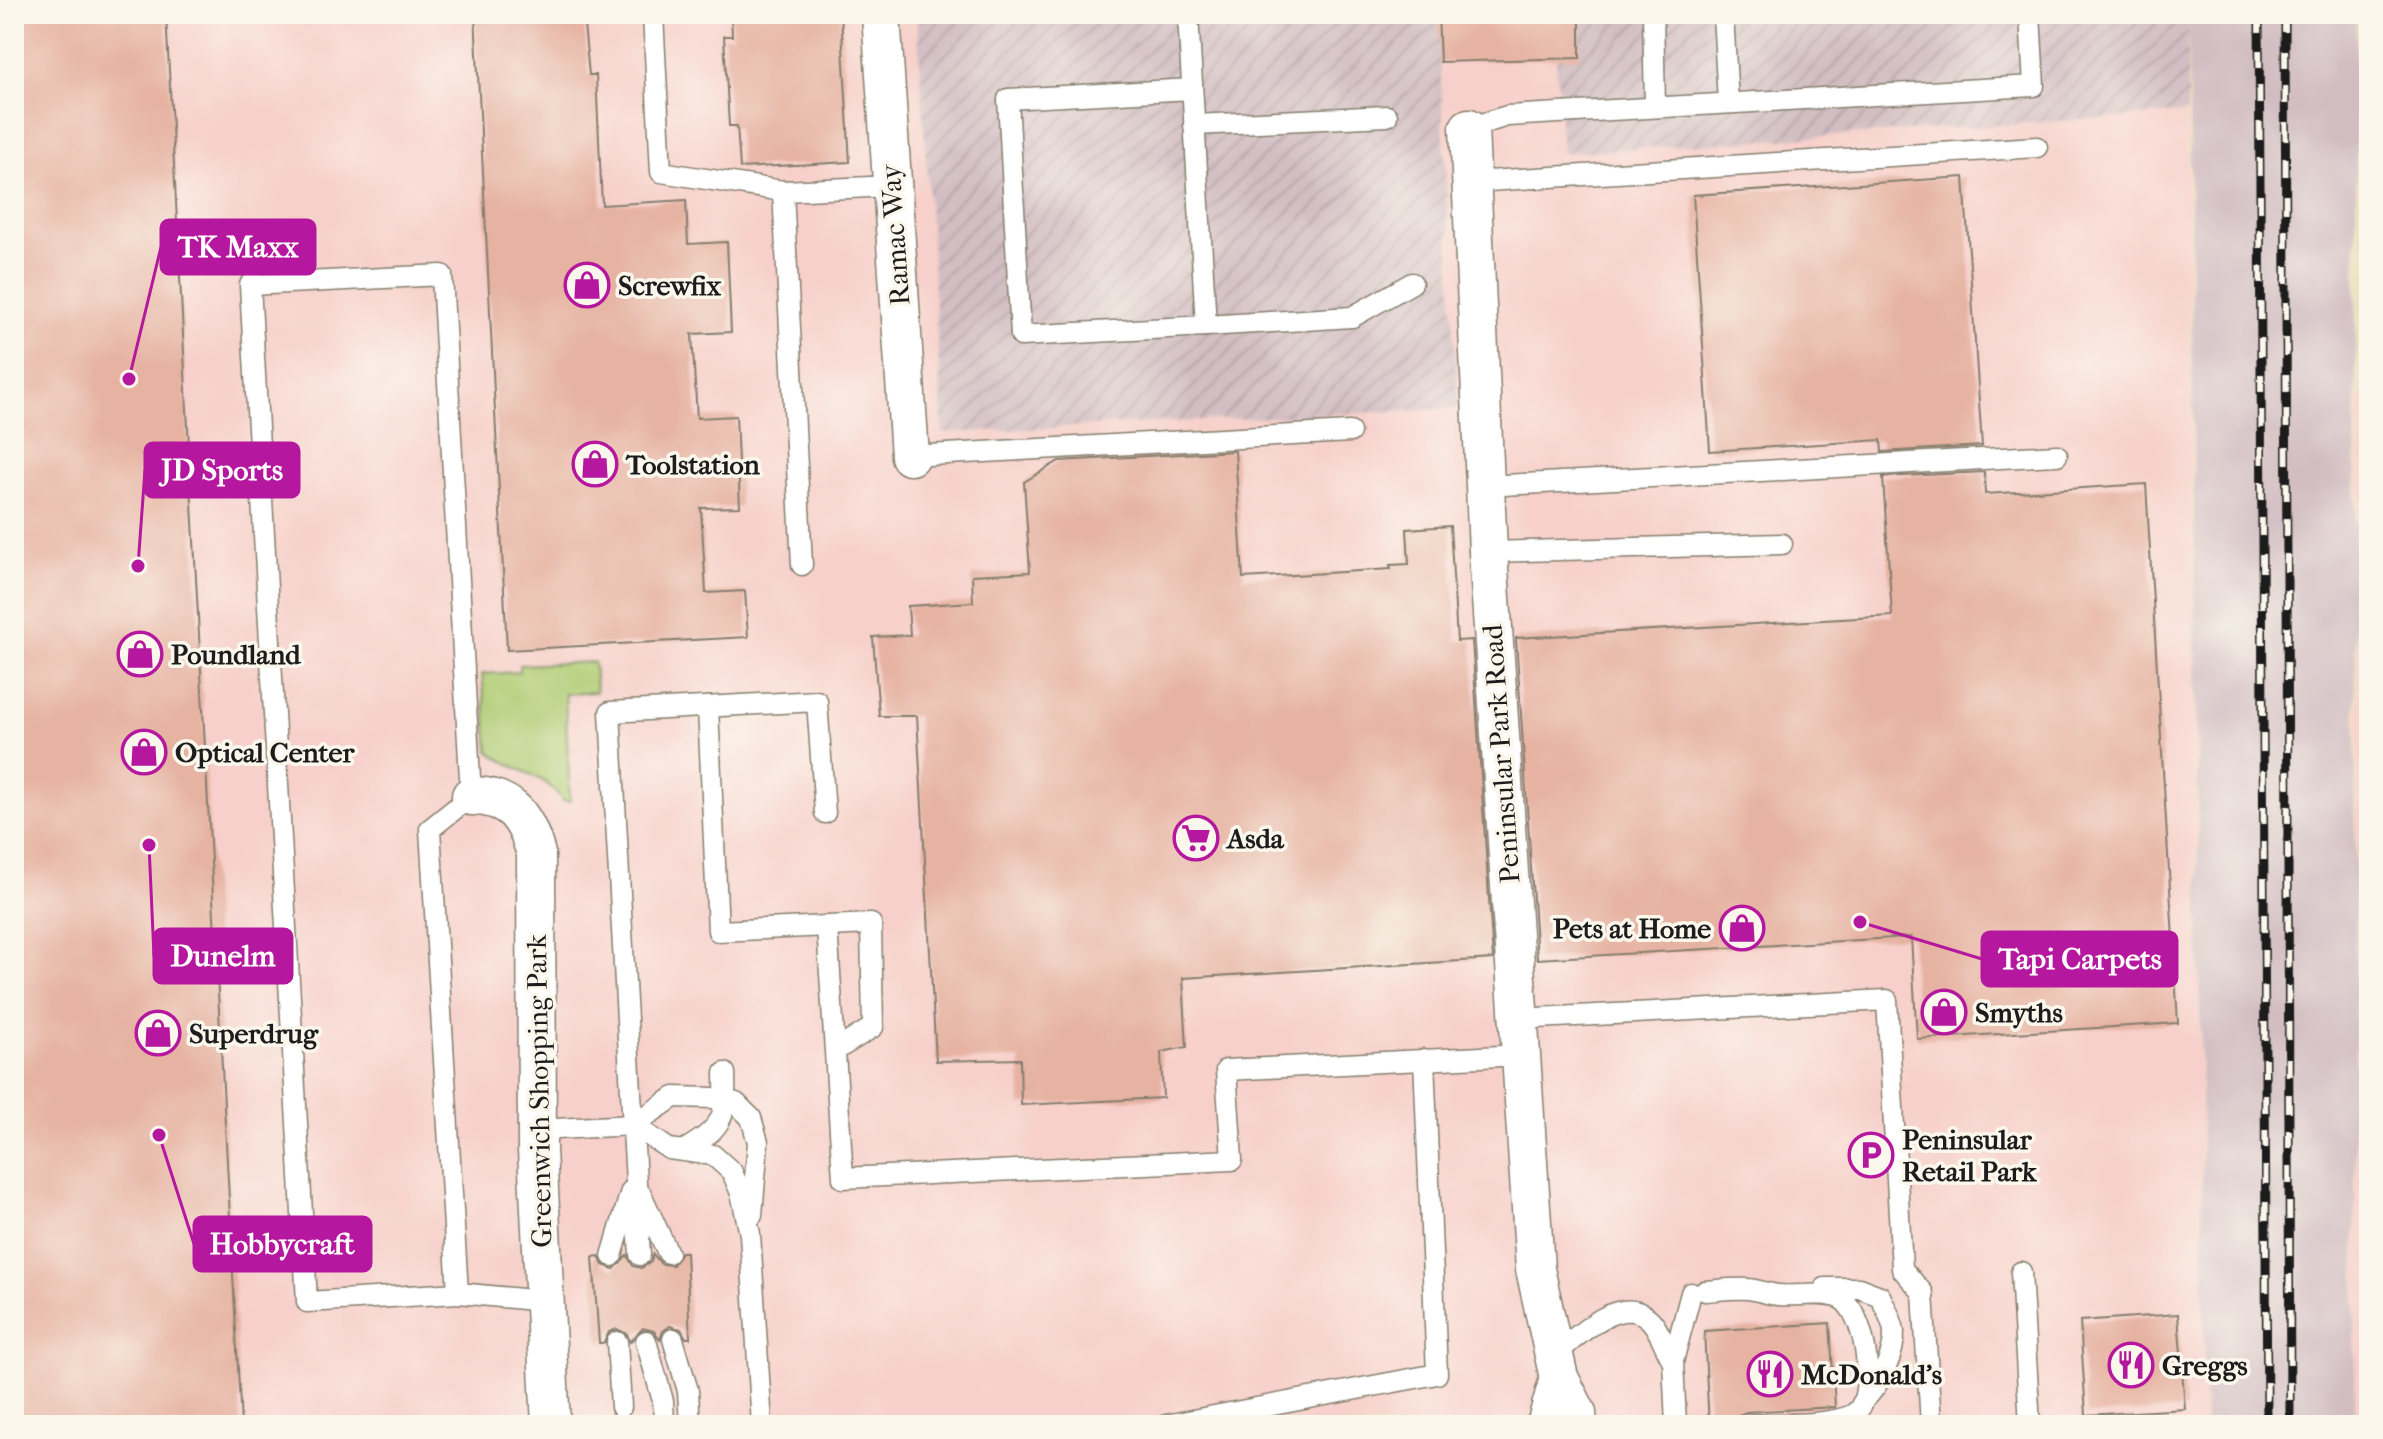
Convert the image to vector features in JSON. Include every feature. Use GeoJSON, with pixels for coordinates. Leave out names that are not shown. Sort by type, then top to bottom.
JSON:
{"type":"FeatureCollection","features":[{"type":"Feature","properties":{"kind":"street","name":"Ramac Way"},"geometry":{"type":"LineString","coordinates":[[881,14],[910,456]]}},
{"type":"Feature","properties":{"kind":"street","name":"Peninsular Park Road"},"geometry":{"type":"LineString","coordinates":[[1469,128],[1488,552],[1535,1269],[1557,1366],[1577,1413],[1578,1425]]}},
{"type":"Feature","properties":{"kind":"street","name":"Greenwich Shopping Park"},"geometry":{"type":"LineString","coordinates":[[471,796],[489,796],[507,802],[529,827],[536,854],[536,1130],[551,1425]]}},
{"type":"Feature","properties":{"kind":"street","name":"Peninsular Park Road"},"geometry":{"type":"LineString","coordinates":[[1546,1425],[1557,1366]]}},
{"type":"Feature","properties":{"kind":"lane"},"geometry":{"type":"LineString","coordinates":[[653,14],[661,172],[783,191],[892,186]]}},
{"type":"Feature","properties":{"kind":"lane"},"geometry":{"type":"LineString","coordinates":[[1188,14],[1206,326]]}},
{"type":"Feature","properties":{"kind":"lane"},"geometry":{"type":"LineString","coordinates":[[1653,14],[1655,106]]}},
{"type":"Feature","properties":{"kind":"lane"},"geometry":{"type":"LineString","coordinates":[[1723,14],[1728,103]]}},
{"type":"Feature","properties":{"kind":"lane"},"geometry":{"type":"LineString","coordinates":[[1469,128],[1507,116],[2034,86],[2030,14]]}},
{"type":"Feature","properties":{"kind":"lane"},"geometry":{"type":"LineString","coordinates":[[1192,89],[1008,99],[1021,336],[1352,317],[1412,283]]}},
{"type":"Feature","properties":{"kind":"lane"},"geometry":{"type":"LineString","coordinates":[[1194,125],[1387,116]]}},
{"type":"Feature","properties":{"kind":"lane"},"geometry":{"type":"LineString","coordinates":[[1472,182],[2037,147]]}},
{"type":"Feature","properties":{"kind":"lane"},"geometry":{"type":"LineString","coordinates":[[783,191],[802,565]]}},
{"type":"Feature","properties":{"kind":"lane"},"geometry":{"type":"LineString","coordinates":[[458,1293],[430,829],[471,796],[442,275],[250,285],[307,1302],[458,1293],[544,1301]]}},
{"type":"Feature","properties":{"kind":"lane"},"geometry":{"type":"LineString","coordinates":[[910,456],[1350,432]]}},
{"type":"Feature","properties":{"kind":"lane"},"geometry":{"type":"LineString","coordinates":[[1486,486],[2057,455]]}},
{"type":"Feature","properties":{"kind":"lane"},"geometry":{"type":"LineString","coordinates":[[1488,552],[1782,544]]}},
{"type":"Feature","properties":{"kind":"lane"},"geometry":{"type":"LineString","coordinates":[[640,1255],[610,712],[817,701],[825,813]]}},
{"type":"Feature","properties":{"kind":"lane"},"geometry":{"type":"LineString","coordinates":[[708,707],[718,931],[871,924],[873,1027],[836,1050]]}},
{"type":"Feature","properties":{"kind":"lane"},"geometry":{"type":"LineString","coordinates":[[827,926],[843,1178],[1232,1160],[1226,1070],[1424,1059],[1519,1037],[1887,1000],[1902,1269],[1923,1293],[1931,1425]]}},
{"type":"Feature","properties":{"kind":"lane"},"geometry":{"type":"LineString","coordinates":[[1166,1425],[1437,1374],[1424,1059]]}},
{"type":"Feature","properties":{"kind":"lane"},"geometry":{"type":"LineString","coordinates":[[686,1149],[709,1137],[725,1115],[725,1073]]}},
{"type":"Feature","properties":{"kind":"lane"},"geometry":{"type":"LineString","coordinates":[[536,1130],[633,1125],[674,1097],[736,1103],[751,1118],[758,1142],[750,1234],[762,1425]]}},
{"type":"Feature","properties":{"kind":"lane"},"geometry":{"type":"LineString","coordinates":[[633,1125],[669,1149],[713,1155],[732,1172],[741,1193],[750,1234]]}},
{"type":"Feature","properties":{"kind":"lane"},"geometry":{"type":"LineString","coordinates":[[634,1179],[668,1253]]}},
{"type":"Feature","properties":{"kind":"lane"},"geometry":{"type":"LineString","coordinates":[[612,1256],[634,1179]]}},
{"type":"Feature","properties":{"kind":"lane"},"geometry":{"type":"LineString","coordinates":[[2021,1272],[2030,1425]]}},
{"type":"Feature","properties":{"kind":"lane"},"geometry":{"type":"LineString","coordinates":[[1806,1295],[1823,1288],[1859,1288],[1880,1296],[1894,1333],[1878,1386],[1864,1400]]}},
{"type":"Feature","properties":{"kind":"lane"},"geometry":{"type":"LineString","coordinates":[[1676,1425],[1673,1361],[1698,1292],[1747,1289],[1777,1295],[1838,1297],[1852,1306],[1867,1356],[1864,1400],[1859,1411],[1844,1419],[1747,1425]]}},
{"type":"Feature","properties":{"kind":"lane"},"geometry":{"type":"LineString","coordinates":[[1557,1366],[1606,1317],[1626,1311],[1639,1312],[1650,1319],[1673,1361]]}},
{"type":"Feature","properties":{"kind":"lane"},"geometry":{"type":"LineString","coordinates":[[673,1339],[688,1391],[690,1425]]}},
{"type":"Feature","properties":{"kind":"lane"},"geometry":{"type":"LineString","coordinates":[[646,1341],[663,1401],[664,1425]]}},
{"type":"Feature","properties":{"kind":"lane"},"geometry":{"type":"LineString","coordinates":[[617,1342],[621,1407]]}},
{"type":"Feature","properties":{"kind":"shaded area"},"geometry":{"type":"Polygon","coordinates":[[[14,14],[917,14],[943,433],[1458,408],[1440,62],[1556,58],[1563,152],[2187,113],[2205,1425],[14,1425],[14,14]]]}},
{"type":"Feature","properties":{"kind":"shaded area"},"geometry":{"type":"Polygon","coordinates":[[[917,14],[2188,14],[2187,113],[1562,153],[1556,58],[1440,62],[1458,408],[943,433],[917,14]]]}},
{"type":"Feature","properties":{"kind":"shaded area"},"geometry":{"type":"Polygon","coordinates":[[[2188,14],[2356,14],[2355,1425],[2205,1425],[2188,14]]]}},
{"type":"Feature","properties":{"kind":"shaded area"},"geometry":{"type":"Polygon","coordinates":[[[2369,394],[2369,1425],[2355,1425],[2358,395],[2369,394]]]}},
{"type":"Feature","properties":{"kind":"green space"},"geometry":{"type":"Polygon","coordinates":[[[594,662],[596,692],[565,694],[570,801],[563,801],[547,784],[489,751],[482,674],[519,672],[519,665],[594,662]]]}},
{"type":"Feature","properties":{"kind":"building"},"geometry":{"type":"Polygon","coordinates":[[[14,14],[166,14],[241,1425],[14,1425],[14,14]]]}},
{"type":"Feature","properties":{"kind":"building"},"geometry":{"type":"Polygon","coordinates":[[[475,14],[583,14],[589,75],[596,75],[602,205],[686,200],[688,244],[727,242],[731,332],[692,334],[697,418],[736,416],[740,507],[701,508],[706,593],[745,591],[748,637],[507,650],[475,14]]]}},
{"type":"Feature","properties":{"kind":"building"},"geometry":{"type":"Polygon","coordinates":[[[731,14],[841,14],[850,162],[740,168],[737,126],[729,126],[724,36],[732,36],[731,14]]]}},
{"type":"Feature","properties":{"kind":"building"},"geometry":{"type":"Polygon","coordinates":[[[1438,14],[1580,14],[1580,58],[1440,62],[1438,14]]]}},
{"type":"Feature","properties":{"kind":"building"},"geometry":{"type":"Polygon","coordinates":[[[1964,177],[1982,446],[1882,452],[1881,440],[1710,451],[1693,195],[1964,177]]]}},
{"type":"Feature","properties":{"kind":"building","name":"Asda"},"geometry":{"type":"Polygon","coordinates":[[[1235,451],[1243,578],[1391,569],[1390,565],[1409,564],[1407,529],[1450,526],[1457,641],[1472,640],[1493,959],[1183,978],[1187,1047],[1161,1052],[1163,1098],[1021,1105],[1020,1059],[936,1061],[917,716],[879,716],[873,637],[910,635],[908,606],[973,602],[972,575],[1030,572],[1024,482],[1059,461],[1235,451]]]}},
{"type":"Feature","properties":{"kind":"building","name":"Peninsular Retail Park"},"geometry":{"type":"Polygon","coordinates":[[[1984,472],[1985,494],[2146,484],[2178,1023],[1917,1039],[1911,937],[1537,959],[1516,638],[1892,616],[1883,477],[1984,472]]]}},
{"type":"Feature","properties":{"kind":"building"},"geometry":{"type":"Polygon","coordinates":[[[681,1252],[686,1252],[690,1338],[686,1338],[681,1329],[670,1326],[663,1331],[660,1340],[654,1331],[643,1328],[630,1342],[627,1334],[617,1329],[609,1332],[604,1343],[599,1343],[593,1257],[599,1256],[603,1265],[614,1269],[627,1255],[633,1266],[641,1268],[651,1262],[653,1254],[661,1264],[673,1265],[681,1252]]]}},
{"type":"Feature","properties":{"kind":"building"},"geometry":{"type":"Polygon","coordinates":[[[2178,1314],[2185,1409],[2086,1415],[2080,1321],[2178,1314]]]}},
{"type":"Feature","properties":{"kind":"building"},"geometry":{"type":"Polygon","coordinates":[[[1830,1323],[1835,1407],[1746,1412],[1739,1415],[1734,1424],[1709,1425],[1704,1331],[1830,1323]]]}},
{"type":"Feature","properties":{"kind":"railway"},"geometry":{"type":"LineString","coordinates":[[2259,14],[2267,1425]]}},
{"type":"Feature","properties":{"kind":"railway"},"geometry":{"type":"LineString","coordinates":[[2285,14],[2290,1425]]}},
{"type":"Feature","properties":{"kind":"place","name":"Screwfix"},"geometry":{"type":"Point","coordinates":[587,285]}},
{"type":"Feature","properties":{"kind":"place","name":"TK Maxx"},"geometry":{"type":"Point","coordinates":[129,379]}},
{"type":"Feature","properties":{"kind":"place","name":"Toolstation"},"geometry":{"type":"Point","coordinates":[595,464]}},
{"type":"Feature","properties":{"kind":"place","name":"JD Sports"},"geometry":{"type":"Point","coordinates":[138,566]}},
{"type":"Feature","properties":{"kind":"place","name":"Poundland"},"geometry":{"type":"Point","coordinates":[140,654]}},
{"type":"Feature","properties":{"kind":"place","name":"Optical Center"},"geometry":{"type":"Point","coordinates":[144,752]}},
{"type":"Feature","properties":{"kind":"place","name":"Asda"},"geometry":{"type":"Point","coordinates":[1196,838]}},
{"type":"Feature","properties":{"kind":"place","name":"Dunelm"},"geometry":{"type":"Point","coordinates":[149,845]}},
{"type":"Feature","properties":{"kind":"place","name":"Tapi Carpets"},"geometry":{"type":"Point","coordinates":[1860,922]}},
{"type":"Feature","properties":{"kind":"place","name":"Pets at Home"},"geometry":{"type":"Point","coordinates":[1742,928]}},
{"type":"Feature","properties":{"kind":"place","name":"Smyths"},"geometry":{"type":"Point","coordinates":[1944,1012]}},
{"type":"Feature","properties":{"kind":"place","name":"Superdrug"},"geometry":{"type":"Point","coordinates":[158,1033]}},
{"type":"Feature","properties":{"kind":"place","name":"Hobbycraft"},"geometry":{"type":"Point","coordinates":[159,1135]}},
{"type":"Feature","properties":{"kind":"place","name":"Peninsular Retail Park"},"geometry":{"type":"Point","coordinates":[1871,1155]}},
{"type":"Feature","properties":{"kind":"place","name":"Greggs"},"geometry":{"type":"Point","coordinates":[2131,1365]}},
{"type":"Feature","properties":{"kind":"place","name":"McDonald's"},"geometry":{"type":"Point","coordinates":[1770,1374]}}]}
